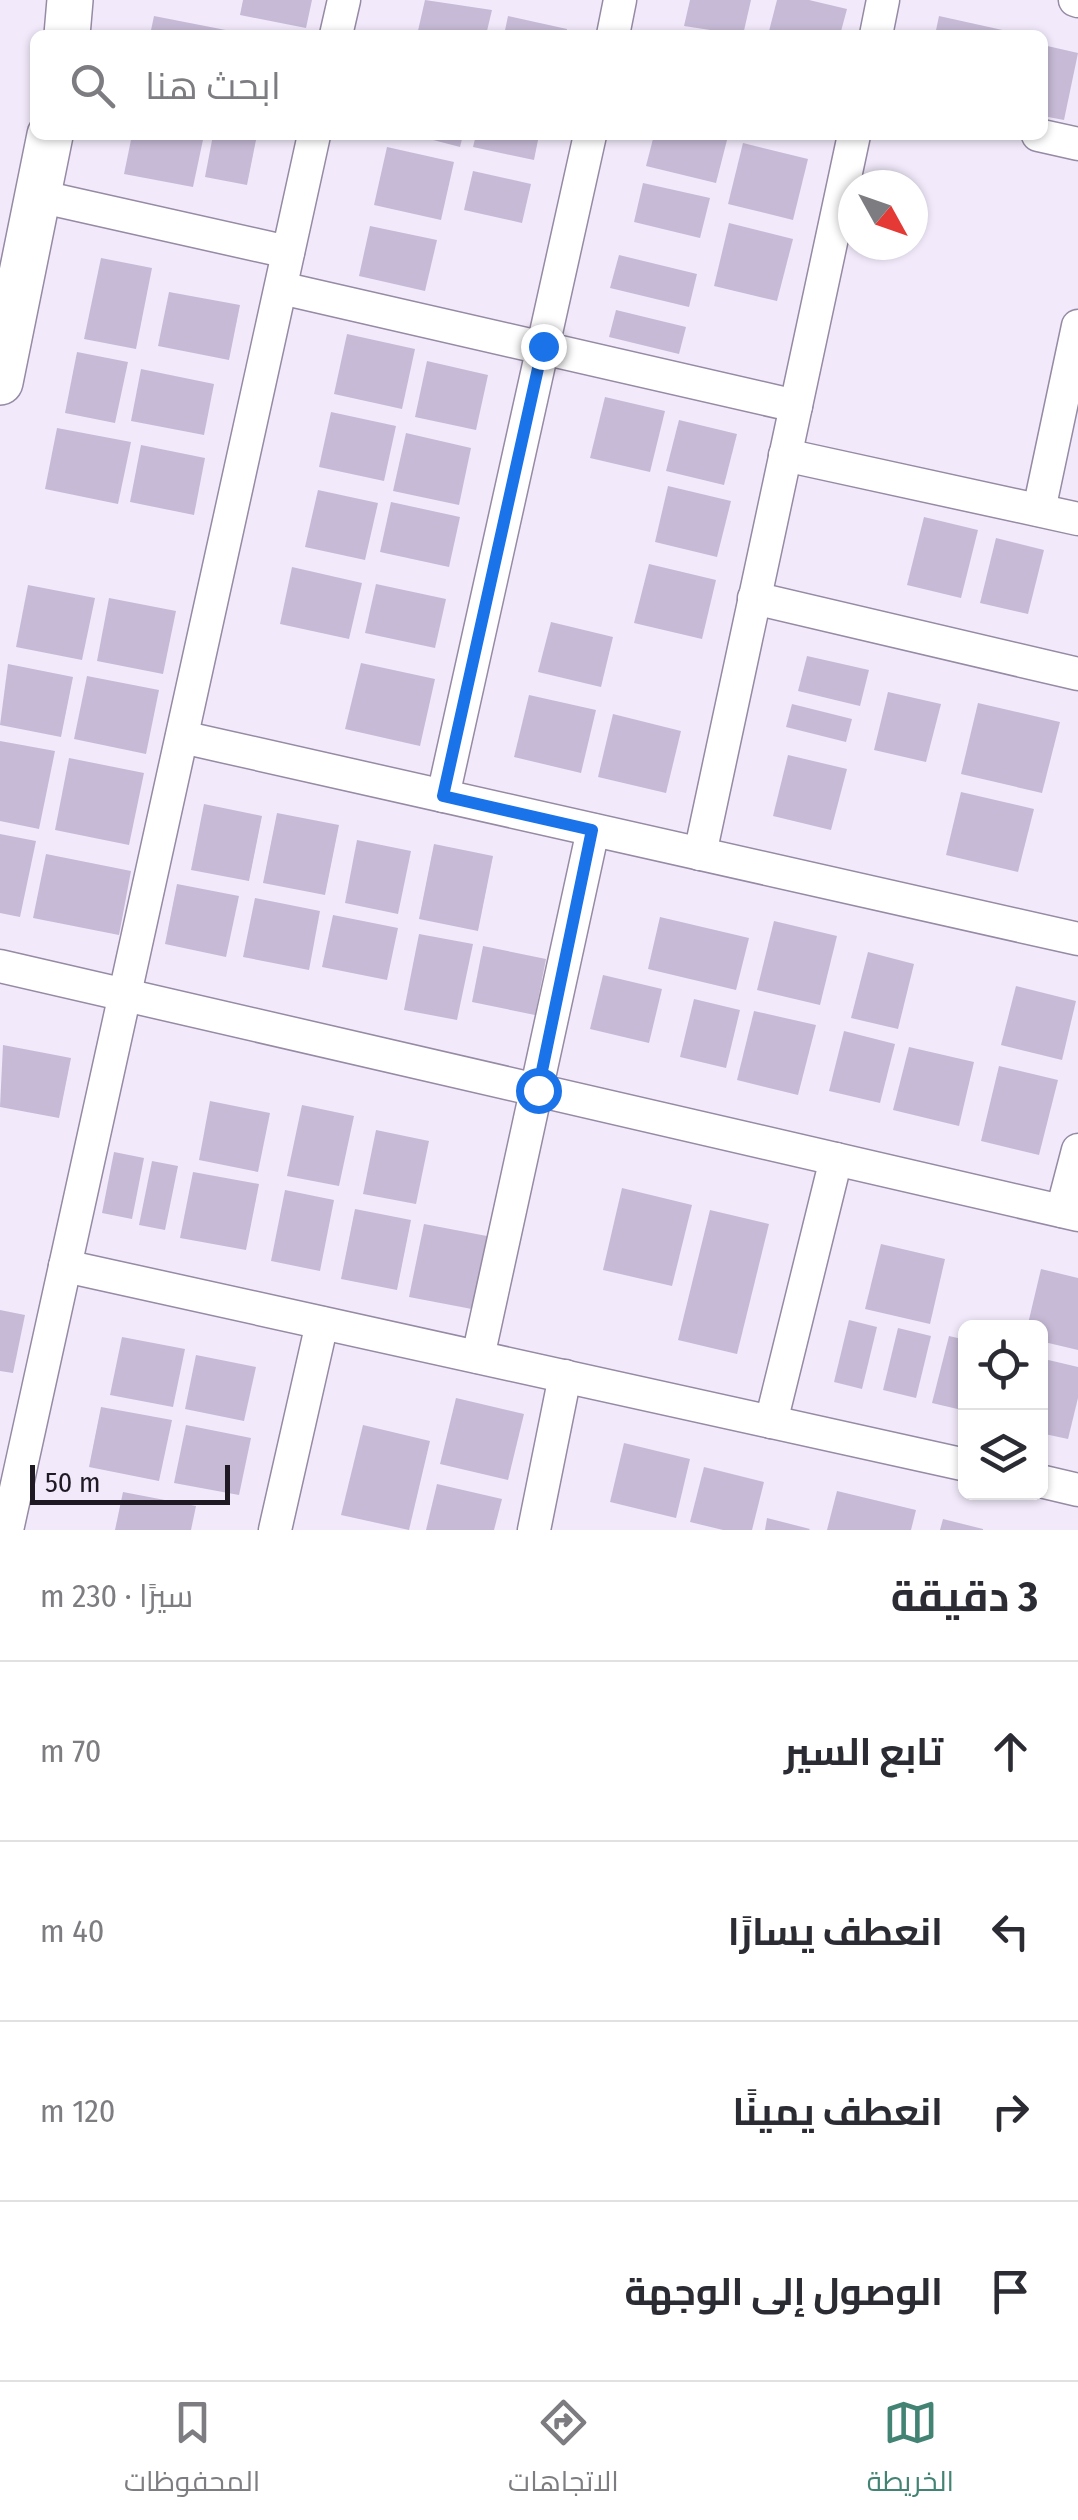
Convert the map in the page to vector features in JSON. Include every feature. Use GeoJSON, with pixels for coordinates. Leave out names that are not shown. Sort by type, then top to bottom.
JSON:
{"type":"FeatureCollection","features":[{"type":"Feature","properties":{"kind":"main road"},"geometry":{"type":"LineString","coordinates":[[67,30],[70,0]]}},
{"type":"Feature","properties":{"kind":"main road"},"geometry":{"type":"LineString","coordinates":[[0,382],[49,140]]}},
{"type":"Feature","properties":{"kind":"street"},"geometry":{"type":"LineString","coordinates":[[337,30],[344,0]]}},
{"type":"Feature","properties":{"kind":"street"},"geometry":{"type":"LineString","coordinates":[[613,30],[620,0]]}},
{"type":"Feature","properties":{"kind":"street"},"geometry":{"type":"LineString","coordinates":[[877,30],[883,0]]}},
{"type":"Feature","properties":{"kind":"street"},"geometry":{"type":"LineString","coordinates":[[1048,137],[1078,144]]}},
{"type":"Feature","properties":{"kind":"street"},"geometry":{"type":"LineString","coordinates":[[7,1530],[313,140]]}},
{"type":"Feature","properties":{"kind":"street"},"geometry":{"type":"LineString","coordinates":[[443,796],[589,140]]}},
{"type":"Feature","properties":{"kind":"street"},"geometry":{"type":"LineString","coordinates":[[700,854],[853,140]]}},
{"type":"Feature","properties":{"kind":"street"},"geometry":{"type":"LineString","coordinates":[[38,196],[288,252]]}},
{"type":"Feature","properties":{"kind":"street"},"geometry":{"type":"LineString","coordinates":[[280,288],[796,406]]}},
{"type":"Feature","properties":{"kind":"street"},"geometry":{"type":"LineString","coordinates":[[1039,510],[1072,388],[1078,326]]}},
{"type":"Feature","properties":{"kind":"street"},"geometry":{"type":"LineString","coordinates":[[785,455],[1078,519]]}},
{"type":"Feature","properties":{"kind":"street"},"geometry":{"type":"LineString","coordinates":[[754,598],[1078,674]]}},
{"type":"Feature","properties":{"kind":"street"},"geometry":{"type":"LineString","coordinates":[[182,738],[1078,939]]}},
{"type":"Feature","properties":{"kind":"street"},"geometry":{"type":"LineString","coordinates":[[478,1357],[592,830]]}},
{"type":"Feature","properties":{"kind":"street"},"geometry":{"type":"LineString","coordinates":[[0,966],[1070,1213],[1078,1150]]}},
{"type":"Feature","properties":{"kind":"street"},"geometry":{"type":"LineString","coordinates":[[772,1422],[836,1159]]}},
{"type":"Feature","properties":{"kind":"street"},"geometry":{"type":"LineString","coordinates":[[65,1266],[958,1463]]}},
{"type":"Feature","properties":{"kind":"street"},"geometry":{"type":"LineString","coordinates":[[275,1530],[322,1323]]}},
{"type":"Feature","properties":{"kind":"street"},"geometry":{"type":"LineString","coordinates":[[534,1530],[565,1376]]}},
{"type":"Feature","properties":{"kind":"street"},"geometry":{"type":"LineString","coordinates":[[1048,1483],[1078,1490]]}},
{"type":"Feature","properties":{"kind":"building"},"geometry":{"type":"Polygon","coordinates":[[[243,0],[312,0],[306,28],[240,15],[243,0]]]}},
{"type":"Feature","properties":{"kind":"building"},"geometry":{"type":"Polygon","coordinates":[[[425,0],[492,10],[487,30],[418,30],[425,0]]]}},
{"type":"Feature","properties":{"kind":"building"},"geometry":{"type":"Polygon","coordinates":[[[690,0],[751,0],[744,30],[684,26],[690,0]]]}},
{"type":"Feature","properties":{"kind":"building"},"geometry":{"type":"Polygon","coordinates":[[[777,0],[809,0],[847,9],[841,30],[769,30],[777,0]]]}},
{"type":"Feature","properties":{"kind":"building"},"geometry":{"type":"Polygon","coordinates":[[[154,16],[226,30],[151,30],[154,16]]]}},
{"type":"Feature","properties":{"kind":"building"},"geometry":{"type":"Polygon","coordinates":[[[508,16],[567,29],[567,30],[505,30],[508,16]]]}},
{"type":"Feature","properties":{"kind":"building"},"geometry":{"type":"Polygon","coordinates":[[[939,16],[1002,30],[936,30],[939,16]]]}},
{"type":"Feature","properties":{"kind":"building"},"geometry":{"type":"Polygon","coordinates":[[[1048,46],[1078,53],[1064,120],[1048,117],[1048,46]]]}},
{"type":"Feature","properties":{"kind":"building"},"geometry":{"type":"Polygon","coordinates":[[[131,140],[203,140],[193,187],[124,174],[131,140]]]}},
{"type":"Feature","properties":{"kind":"building"},"geometry":{"type":"Polygon","coordinates":[[[212,140],[256,140],[247,185],[205,177],[212,140]]]}},
{"type":"Feature","properties":{"kind":"building"},"geometry":{"type":"Polygon","coordinates":[[[433,140],[462,140],[460,147],[433,140]]]}},
{"type":"Feature","properties":{"kind":"building"},"geometry":{"type":"Polygon","coordinates":[[[475,140],[538,140],[534,160],[473,147],[475,140]]]}},
{"type":"Feature","properties":{"kind":"building"},"geometry":{"type":"Polygon","coordinates":[[[653,140],[727,140],[716,183],[646,166],[653,140]]]}},
{"type":"Feature","properties":{"kind":"building"},"geometry":{"type":"Polygon","coordinates":[[[743,143],[808,159],[793,220],[728,204],[743,143]]]}},
{"type":"Feature","properties":{"kind":"building"},"geometry":{"type":"Polygon","coordinates":[[[387,147],[454,162],[441,220],[374,205],[387,147]]]}},
{"type":"Feature","properties":{"kind":"building"},"geometry":{"type":"Polygon","coordinates":[[[473,171],[531,184],[522,223],[464,210],[473,171]]]}},
{"type":"Feature","properties":{"kind":"building"},"geometry":{"type":"Polygon","coordinates":[[[643,183],[710,198],[700,238],[634,222],[643,183]]]}},
{"type":"Feature","properties":{"kind":"building"},"geometry":{"type":"Polygon","coordinates":[[[729,223],[793,239],[777,301],[714,286],[729,223]]]}},
{"type":"Feature","properties":{"kind":"building"},"geometry":{"type":"Polygon","coordinates":[[[370,226],[437,240],[425,291],[359,276],[370,226]]]}},
{"type":"Feature","properties":{"kind":"building"},"geometry":{"type":"Polygon","coordinates":[[[619,255],[697,274],[689,307],[610,288],[619,255]]]}},
{"type":"Feature","properties":{"kind":"building"},"geometry":{"type":"Polygon","coordinates":[[[101,258],[152,268],[136,349],[84,339],[101,258]]]}},
{"type":"Feature","properties":{"kind":"building"},"geometry":{"type":"Polygon","coordinates":[[[169,292],[240,305],[229,360],[158,346],[169,292]]]}},
{"type":"Feature","properties":{"kind":"building"},"geometry":{"type":"Polygon","coordinates":[[[616,310],[686,327],[679,354],[609,337],[616,310]]]}},
{"type":"Feature","properties":{"kind":"building"},"geometry":{"type":"Polygon","coordinates":[[[347,334],[415,349],[402,409],[334,394],[347,334]]]}},
{"type":"Feature","properties":{"kind":"building"},"geometry":{"type":"Polygon","coordinates":[[[77,352],[128,362],[115,423],[65,413],[77,352]]]}},
{"type":"Feature","properties":{"kind":"building"},"geometry":{"type":"Polygon","coordinates":[[[427,361],[488,375],[476,430],[415,417],[427,361]]]}},
{"type":"Feature","properties":{"kind":"building"},"geometry":{"type":"Polygon","coordinates":[[[141,369],[214,384],[204,435],[131,421],[141,369]]]}},
{"type":"Feature","properties":{"kind":"building"},"geometry":{"type":"Polygon","coordinates":[[[605,397],[665,411],[650,472],[590,458],[605,397]]]}},
{"type":"Feature","properties":{"kind":"building"},"geometry":{"type":"Polygon","coordinates":[[[331,412],[396,426],[384,481],[319,467],[331,412]]]}},
{"type":"Feature","properties":{"kind":"building"},"geometry":{"type":"Polygon","coordinates":[[[679,420],[737,434],[724,485],[666,471],[679,420]]]}},
{"type":"Feature","properties":{"kind":"building"},"geometry":{"type":"Polygon","coordinates":[[[57,428],[131,442],[118,504],[45,489],[57,428]]]}},
{"type":"Feature","properties":{"kind":"building"},"geometry":{"type":"Polygon","coordinates":[[[406,433],[471,448],[459,505],[393,491],[406,433]]]}},
{"type":"Feature","properties":{"kind":"building"},"geometry":{"type":"Polygon","coordinates":[[[141,445],[205,458],[194,515],[130,502],[141,445]]]}},
{"type":"Feature","properties":{"kind":"building"},"geometry":{"type":"Polygon","coordinates":[[[668,486],[731,501],[717,557],[655,542],[668,486]]]}},
{"type":"Feature","properties":{"kind":"building"},"geometry":{"type":"Polygon","coordinates":[[[318,490],[378,503],[365,560],[305,547],[318,490]]]}},
{"type":"Feature","properties":{"kind":"building"},"geometry":{"type":"Polygon","coordinates":[[[391,502],[460,517],[449,567],[380,552],[391,502]]]}},
{"type":"Feature","properties":{"kind":"building"},"geometry":{"type":"Polygon","coordinates":[[[924,517],[978,530],[961,598],[907,585],[924,517]]]}},
{"type":"Feature","properties":{"kind":"building"},"geometry":{"type":"Polygon","coordinates":[[[996,538],[1044,550],[1028,614],[980,603],[996,538]]]}},
{"type":"Feature","properties":{"kind":"building"},"geometry":{"type":"Polygon","coordinates":[[[649,564],[716,580],[702,639],[634,623],[649,564]]]}},
{"type":"Feature","properties":{"kind":"building"},"geometry":{"type":"Polygon","coordinates":[[[292,567],[362,583],[349,639],[280,624],[292,567]]]}},
{"type":"Feature","properties":{"kind":"building"},"geometry":{"type":"Polygon","coordinates":[[[376,584],[446,599],[435,648],[365,633],[376,584]]]}},
{"type":"Feature","properties":{"kind":"building"},"geometry":{"type":"Polygon","coordinates":[[[28,585],[95,598],[82,660],[16,647],[28,585]]]}},
{"type":"Feature","properties":{"kind":"building"},"geometry":{"type":"Polygon","coordinates":[[[109,598],[176,611],[163,674],[97,661],[109,598]]]}},
{"type":"Feature","properties":{"kind":"building"},"geometry":{"type":"Polygon","coordinates":[[[551,622],[613,637],[601,687],[538,672],[551,622]]]}},
{"type":"Feature","properties":{"kind":"building"},"geometry":{"type":"Polygon","coordinates":[[[807,656],[869,670],[860,706],[798,691],[807,656]]]}},
{"type":"Feature","properties":{"kind":"building"},"geometry":{"type":"Polygon","coordinates":[[[361,663],[435,679],[420,746],[345,729],[361,663]]]}},
{"type":"Feature","properties":{"kind":"building"},"geometry":{"type":"Polygon","coordinates":[[[8,664],[73,677],[61,737],[0,725],[8,664]]]}},
{"type":"Feature","properties":{"kind":"building"},"geometry":{"type":"Polygon","coordinates":[[[87,676],[159,690],[146,754],[74,739],[87,676]]]}},
{"type":"Feature","properties":{"kind":"building"},"geometry":{"type":"Polygon","coordinates":[[[888,692],[941,704],[926,762],[874,750],[888,692]]]}},
{"type":"Feature","properties":{"kind":"building"},"geometry":{"type":"Polygon","coordinates":[[[529,695],[596,710],[581,773],[514,757],[529,695]]]}},
{"type":"Feature","properties":{"kind":"building"},"geometry":{"type":"Polygon","coordinates":[[[978,703],[1060,722],[1042,793],[961,774],[978,703]]]}},
{"type":"Feature","properties":{"kind":"building"},"geometry":{"type":"Polygon","coordinates":[[[792,704],[852,719],[846,742],[786,727],[792,704]]]}},
{"type":"Feature","properties":{"kind":"building"},"geometry":{"type":"Polygon","coordinates":[[[613,714],[681,731],[666,793],[598,777],[613,714]]]}},
{"type":"Feature","properties":{"kind":"building"},"geometry":{"type":"Polygon","coordinates":[[[0,741],[55,751],[39,829],[0,821],[0,741]]]}},
{"type":"Feature","properties":{"kind":"building"},"geometry":{"type":"Polygon","coordinates":[[[788,755],[847,769],[831,830],[773,816],[788,755]]]}},
{"type":"Feature","properties":{"kind":"building"},"geometry":{"type":"Polygon","coordinates":[[[69,758],[144,773],[129,845],[55,830],[69,758]]]}},
{"type":"Feature","properties":{"kind":"building"},"geometry":{"type":"Polygon","coordinates":[[[961,792],[1034,809],[1018,872],[946,855],[961,792]]]}},
{"type":"Feature","properties":{"kind":"building"},"geometry":{"type":"Polygon","coordinates":[[[204,804],[262,816],[249,881],[191,870],[204,804]]]}},
{"type":"Feature","properties":{"kind":"building"},"geometry":{"type":"Polygon","coordinates":[[[277,813],[339,825],[325,895],[263,883],[277,813]]]}},
{"type":"Feature","properties":{"kind":"building"},"geometry":{"type":"Polygon","coordinates":[[[0,834],[36,841],[20,917],[0,913],[0,834]]]}},
{"type":"Feature","properties":{"kind":"building"},"geometry":{"type":"Polygon","coordinates":[[[357,840],[411,851],[398,914],[345,903],[357,840]]]}},
{"type":"Feature","properties":{"kind":"building"},"geometry":{"type":"Polygon","coordinates":[[[434,844],[493,856],[478,931],[419,919],[434,844]]]}},
{"type":"Feature","properties":{"kind":"building"},"geometry":{"type":"Polygon","coordinates":[[[46,854],[131,871],[119,935],[33,918],[46,854]]]}},
{"type":"Feature","properties":{"kind":"building"},"geometry":{"type":"Polygon","coordinates":[[[177,884],[239,896],[226,957],[165,944],[177,884]]]}},
{"type":"Feature","properties":{"kind":"building"},"geometry":{"type":"Polygon","coordinates":[[[255,898],[320,911],[309,970],[243,957],[255,898]]]}},
{"type":"Feature","properties":{"kind":"building"},"geometry":{"type":"Polygon","coordinates":[[[333,915],[398,928],[387,980],[322,967],[333,915]]]}},
{"type":"Feature","properties":{"kind":"building"},"geometry":{"type":"Polygon","coordinates":[[[660,917],[749,938],[736,990],[648,969],[660,917]]]}},
{"type":"Feature","properties":{"kind":"building"},"geometry":{"type":"Polygon","coordinates":[[[774,921],[837,936],[820,1005],[757,990],[774,921]]]}},
{"type":"Feature","properties":{"kind":"building"},"geometry":{"type":"Polygon","coordinates":[[[419,934],[473,944],[457,1020],[404,1010],[419,934]]]}},
{"type":"Feature","properties":{"kind":"building"},"geometry":{"type":"Polygon","coordinates":[[[483,946],[546,959],[535,1015],[472,1002],[483,946]]]}},
{"type":"Feature","properties":{"kind":"building"},"geometry":{"type":"Polygon","coordinates":[[[868,952],[914,964],[898,1029],[851,1018],[868,952]]]}},
{"type":"Feature","properties":{"kind":"building"},"geometry":{"type":"Polygon","coordinates":[[[603,975],[662,989],[649,1043],[590,1029],[603,975]]]}},
{"type":"Feature","properties":{"kind":"building"},"geometry":{"type":"Polygon","coordinates":[[[1016,986],[1076,1001],[1062,1060],[1001,1045],[1016,986]]]}},
{"type":"Feature","properties":{"kind":"building"},"geometry":{"type":"Polygon","coordinates":[[[694,999],[740,1010],[726,1068],[680,1057],[694,999]]]}},
{"type":"Feature","properties":{"kind":"building"},"geometry":{"type":"Polygon","coordinates":[[[754,1011],[816,1025],[798,1095],[737,1080],[754,1011]]]}},
{"type":"Feature","properties":{"kind":"building"},"geometry":{"type":"Polygon","coordinates":[[[844,1031],[895,1044],[880,1103],[829,1091],[844,1031]]]}},
{"type":"Feature","properties":{"kind":"building"},"geometry":{"type":"Polygon","coordinates":[[[3,1045],[71,1058],[59,1118],[0,1107],[3,1045]]]}},
{"type":"Feature","properties":{"kind":"building"},"geometry":{"type":"Polygon","coordinates":[[[909,1047],[974,1062],[959,1126],[893,1110],[909,1047]]]}},
{"type":"Feature","properties":{"kind":"building"},"geometry":{"type":"Polygon","coordinates":[[[999,1066],[1058,1080],[1039,1155],[981,1141],[999,1066]]]}},
{"type":"Feature","properties":{"kind":"building"},"geometry":{"type":"Polygon","coordinates":[[[210,1101],[270,1113],[258,1172],[199,1160],[210,1101]]]}},
{"type":"Feature","properties":{"kind":"building"},"geometry":{"type":"Polygon","coordinates":[[[302,1105],[354,1116],[339,1186],[287,1176],[302,1105]]]}},
{"type":"Feature","properties":{"kind":"building"},"geometry":{"type":"Polygon","coordinates":[[[376,1130],[429,1141],[416,1204],[363,1194],[376,1130]]]}},
{"type":"Feature","properties":{"kind":"building"},"geometry":{"type":"Polygon","coordinates":[[[114,1152],[144,1158],[132,1219],[102,1213],[114,1152]]]}},
{"type":"Feature","properties":{"kind":"building"},"geometry":{"type":"Polygon","coordinates":[[[152,1161],[178,1166],[165,1230],[139,1225],[152,1161]]]}},
{"type":"Feature","properties":{"kind":"building"},"geometry":{"type":"Polygon","coordinates":[[[193,1172],[259,1184],[246,1250],[180,1238],[193,1172]]]}},
{"type":"Feature","properties":{"kind":"building"},"geometry":{"type":"Polygon","coordinates":[[[622,1188],[692,1205],[672,1286],[603,1270],[622,1188]]]}},
{"type":"Feature","properties":{"kind":"building"},"geometry":{"type":"Polygon","coordinates":[[[285,1190],[334,1200],[320,1271],[271,1261],[285,1190]]]}},
{"type":"Feature","properties":{"kind":"building"},"geometry":{"type":"Polygon","coordinates":[[[355,1209],[411,1220],[397,1290],[341,1279],[355,1209]]]}},
{"type":"Feature","properties":{"kind":"building"},"geometry":{"type":"Polygon","coordinates":[[[710,1210],[769,1224],[737,1354],[678,1340],[710,1210]]]}},
{"type":"Feature","properties":{"kind":"building"},"geometry":{"type":"Polygon","coordinates":[[[424,1224],[492,1237],[477,1310],[409,1297],[424,1224]]]}},
{"type":"Feature","properties":{"kind":"building"},"geometry":{"type":"Polygon","coordinates":[[[881,1244],[945,1259],[930,1324],[865,1309],[881,1244]]]}},
{"type":"Feature","properties":{"kind":"building"},"geometry":{"type":"Polygon","coordinates":[[[1041,1269],[1078,1278],[1078,1350],[1048,1343],[1048,1320],[1029,1320],[1041,1269]]]}},
{"type":"Feature","properties":{"kind":"building"},"geometry":{"type":"Polygon","coordinates":[[[0,1310],[25,1315],[13,1373],[0,1371],[0,1310]]]}},
{"type":"Feature","properties":{"kind":"building"},"geometry":{"type":"Polygon","coordinates":[[[849,1320],[877,1327],[862,1389],[834,1382],[849,1320]]]}},
{"type":"Feature","properties":{"kind":"building"},"geometry":{"type":"Polygon","coordinates":[[[898,1328],[931,1336],[916,1398],[883,1390],[898,1328]]]}},
{"type":"Feature","properties":{"kind":"building"},"geometry":{"type":"Polygon","coordinates":[[[949,1336],[958,1338],[958,1409],[932,1403],[949,1336]]]}},
{"type":"Feature","properties":{"kind":"building"},"geometry":{"type":"Polygon","coordinates":[[[122,1337],[185,1349],[173,1407],[110,1395],[122,1337]]]}},
{"type":"Feature","properties":{"kind":"building"},"geometry":{"type":"Polygon","coordinates":[[[196,1355],[256,1367],[244,1421],[185,1409],[196,1355]]]}},
{"type":"Feature","properties":{"kind":"building"},"geometry":{"type":"Polygon","coordinates":[[[1048,1360],[1078,1367],[1078,1398],[1068,1439],[1048,1435],[1048,1360]]]}},
{"type":"Feature","properties":{"kind":"building"},"geometry":{"type":"Polygon","coordinates":[[[456,1398],[524,1414],[508,1480],[440,1464],[456,1398]]]}},
{"type":"Feature","properties":{"kind":"building"},"geometry":{"type":"Polygon","coordinates":[[[101,1407],[172,1420],[159,1481],[89,1467],[101,1407]]]}},
{"type":"Feature","properties":{"kind":"building"},"geometry":{"type":"Polygon","coordinates":[[[186,1425],[251,1438],[239,1495],[174,1483],[186,1425]]]}},
{"type":"Feature","properties":{"kind":"building"},"geometry":{"type":"Polygon","coordinates":[[[363,1425],[430,1441],[409,1530],[341,1515],[363,1425]]]}},
{"type":"Feature","properties":{"kind":"building"},"geometry":{"type":"Polygon","coordinates":[[[624,1443],[690,1459],[676,1518],[610,1502],[624,1443]]]}},
{"type":"Feature","properties":{"kind":"building"},"geometry":{"type":"Polygon","coordinates":[[[704,1467],[764,1482],[752,1530],[723,1530],[690,1522],[704,1467]]]}},
{"type":"Feature","properties":{"kind":"building"},"geometry":{"type":"Polygon","coordinates":[[[437,1484],[502,1499],[494,1530],[426,1530],[437,1484]]]}},
{"type":"Feature","properties":{"kind":"building"},"geometry":{"type":"Polygon","coordinates":[[[837,1491],[916,1510],[911,1530],[827,1530],[837,1491]]]}},
{"type":"Feature","properties":{"kind":"building"},"geometry":{"type":"Polygon","coordinates":[[[123,1492],[196,1506],[191,1530],[115,1530],[123,1492]]]}},
{"type":"Feature","properties":{"kind":"building"},"geometry":{"type":"Polygon","coordinates":[[[767,1518],[810,1529],[765,1530],[767,1518]]]}},
{"type":"Feature","properties":{"kind":"building"},"geometry":{"type":"Polygon","coordinates":[[[943,1519],[983,1529],[983,1530],[940,1530],[943,1519]]]}},
{"type":"Feature","properties":{"kind":"route"},"geometry":{"type":"LineString","coordinates":[[538,1090],[592,830],[443,796],[543,346]]}}]}
